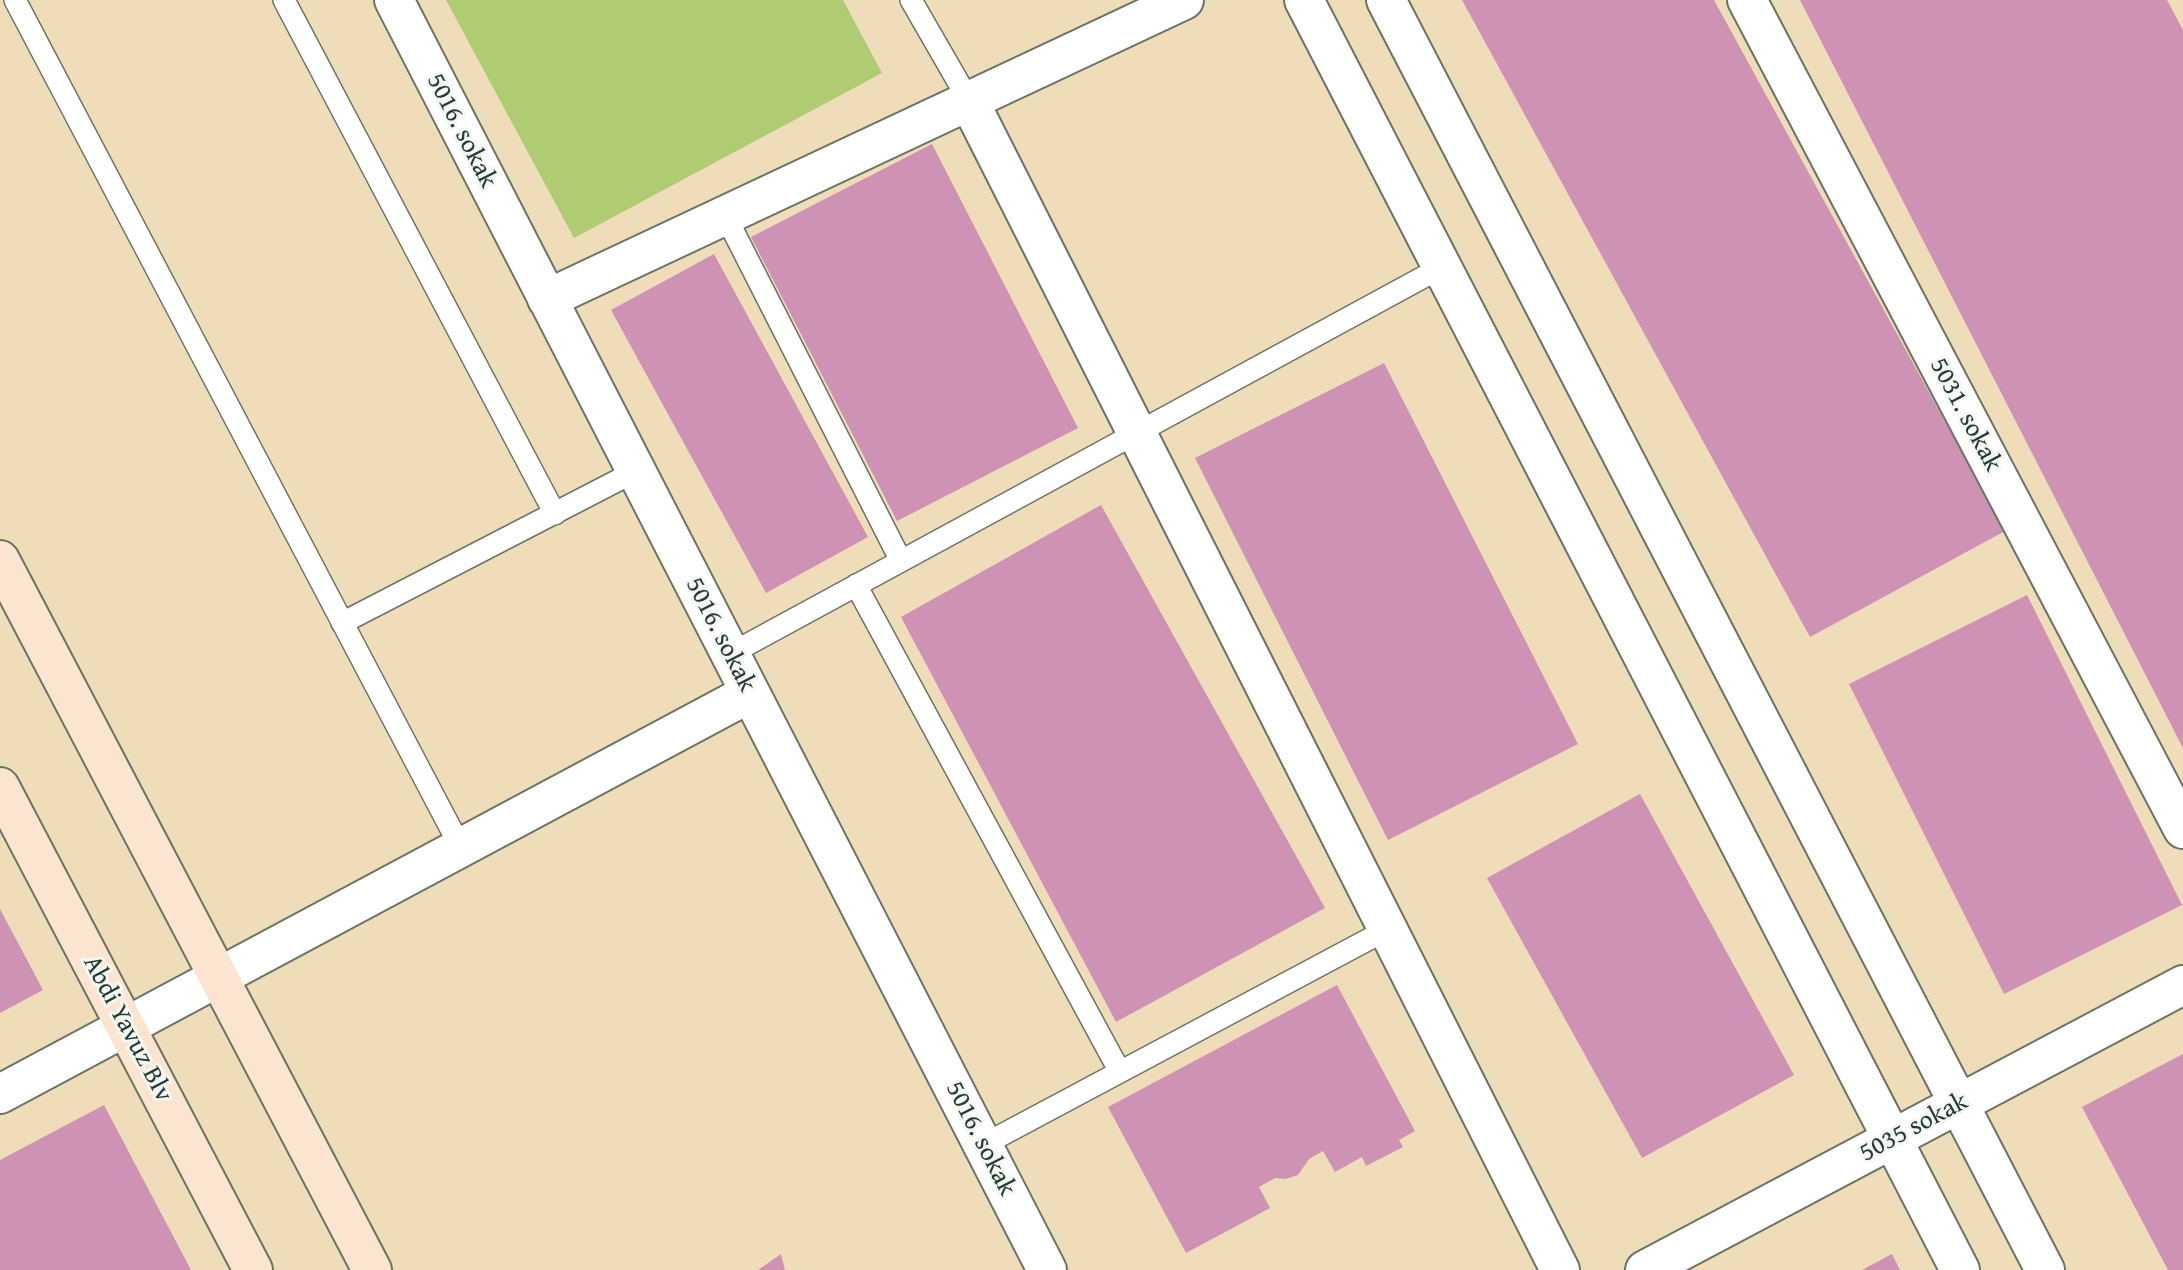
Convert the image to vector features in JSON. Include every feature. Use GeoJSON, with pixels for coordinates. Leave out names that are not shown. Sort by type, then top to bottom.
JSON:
{"type":"FeatureCollection","features":[{"type":"Feature","properties":{"kind":"main road"},"geometry":{"type":"LineString","coordinates":[[0,560],[372,1270]]}},
{"type":"Feature","properties":{"kind":"main road","name":"Abdi Yavuz Blv"},"geometry":{"type":"LineString","coordinates":[[0,787],[253,1270]]}},
{"type":"Feature","properties":{"kind":"street","name":"5016. sokak"},"geometry":{"type":"LineString","coordinates":[[394,0],[1047,1270]]}},
{"type":"Feature","properties":{"kind":"street"},"geometry":{"type":"LineString","coordinates":[[547,299],[968,99],[1184,0]]}},
{"type":"Feature","properties":{"kind":"street"},"geometry":{"type":"LineString","coordinates":[[1304,0],[1960,1270]]}},
{"type":"Feature","properties":{"kind":"street"},"geometry":{"type":"LineString","coordinates":[[1386,0],[2045,1270]]}},
{"type":"Feature","properties":{"kind":"street","name":"5031. sokak"},"geometry":{"type":"LineString","coordinates":[[1747,0],[2183,829]]}},
{"type":"Feature","properties":{"kind":"street"},"geometry":{"type":"LineString","coordinates":[[968,99],[1560,1270]]}},
{"type":"Feature","properties":{"kind":"street"},"geometry":{"type":"LineString","coordinates":[[0,1094],[750,693]]}},
{"type":"Feature","properties":{"kind":"street","name":"5035 sokak"},"geometry":{"type":"LineString","coordinates":[[1645,1270],[2183,985]]}},
{"type":"Feature","properties":{"kind":"lane"},"geometry":{"type":"LineString","coordinates":[[15,0],[460,848]]}},
{"type":"Feature","properties":{"kind":"lane"},"geometry":{"type":"LineString","coordinates":[[284,0],[555,514]]}},
{"type":"Feature","properties":{"kind":"lane"},"geometry":{"type":"LineString","coordinates":[[911,0],[968,99]]}},
{"type":"Feature","properties":{"kind":"lane"},"geometry":{"type":"LineString","coordinates":[[725,215],[901,561]]}},
{"type":"Feature","properties":{"kind":"lane"},"geometry":{"type":"LineString","coordinates":[[730,654],[1442,267]]}},
{"type":"Feature","properties":{"kind":"lane"},"geometry":{"type":"LineString","coordinates":[[342,624],[636,471]]}},
{"type":"Feature","properties":{"kind":"lane"},"geometry":{"type":"LineString","coordinates":[[856,585],[1120,1072]]}},
{"type":"Feature","properties":{"kind":"lane"},"geometry":{"type":"LineString","coordinates":[[983,1145],[1388,929]]}},
{"type":"Feature","properties":{"kind":"green space"},"geometry":{"type":"Polygon","coordinates":[[[446,0],[843,0],[882,73],[574,238],[446,0]]]}},
{"type":"Feature","properties":{"kind":"building"},"geometry":{"type":"Polygon","coordinates":[[[1462,0],[1714,0],[2005,531],[1810,637],[1462,0]]]}},
{"type":"Feature","properties":{"kind":"building"},"geometry":{"type":"Polygon","coordinates":[[[1800,0],[2167,0],[2183,30],[2183,748],[1800,0]]]}},
{"type":"Feature","properties":{"kind":"building"},"geometry":{"type":"Polygon","coordinates":[[[932,144],[1078,428],[897,521],[751,237],[932,144]]]}},
{"type":"Feature","properties":{"kind":"building"},"geometry":{"type":"Polygon","coordinates":[[[714,254],[868,537],[766,593],[611,310],[714,254]]]}},
{"type":"Feature","properties":{"kind":"building"},"geometry":{"type":"Polygon","coordinates":[[[1384,363],[1578,744],[1388,840],[1195,458],[1384,363]]]}},
{"type":"Feature","properties":{"kind":"building"},"geometry":{"type":"Polygon","coordinates":[[[1101,505],[1325,908],[1116,1022],[901,617],[1101,505]]]}},
{"type":"Feature","properties":{"kind":"building"},"geometry":{"type":"Polygon","coordinates":[[[2027,595],[2182,905],[2004,994],[1849,684],[2027,595]]]}},
{"type":"Feature","properties":{"kind":"building"},"geometry":{"type":"Polygon","coordinates":[[[1640,794],[1794,1075],[1642,1158],[1487,878],[1640,794]]]}},
{"type":"Feature","properties":{"kind":"building"},"geometry":{"type":"Polygon","coordinates":[[[0,909],[43,990],[0,1013],[0,909]]]}},
{"type":"Feature","properties":{"kind":"building"},"geometry":{"type":"Polygon","coordinates":[[[1337,985],[1415,1131],[1399,1140],[1403,1147],[1366,1166],[1362,1157],[1335,1172],[1323,1151],[1309,1159],[1298,1175],[1286,1179],[1275,1178],[1259,1187],[1270,1208],[1186,1253],[1108,1107],[1337,985]]]}},
{"type":"Feature","properties":{"kind":"building"},"geometry":{"type":"Polygon","coordinates":[[[2183,1054],[2183,1270],[2168,1270],[2082,1107],[2183,1054]]]}},
{"type":"Feature","properties":{"kind":"building"},"geometry":{"type":"Polygon","coordinates":[[[104,1105],[191,1270],[0,1270],[0,1160],[104,1105]]]}},
{"type":"Feature","properties":{"kind":"building"},"geometry":{"type":"Polygon","coordinates":[[[781,1254],[785,1270],[758,1270],[781,1254]]]}},
{"type":"Feature","properties":{"kind":"building"},"geometry":{"type":"Polygon","coordinates":[[[1892,1254],[1900,1270],[1862,1270],[1892,1254]]]}}]}
